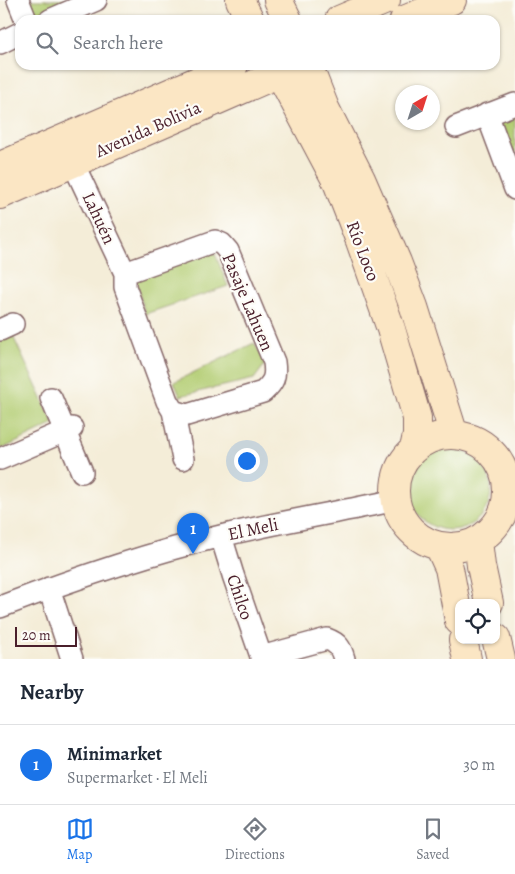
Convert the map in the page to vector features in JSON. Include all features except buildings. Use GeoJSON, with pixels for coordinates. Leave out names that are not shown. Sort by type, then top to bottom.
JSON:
{"type":"FeatureCollection","features":[{"type":"Feature","properties":{"kind":"street"},"geometry":{"type":"LineString","coordinates":[[18,0],[24,15]]}},
{"type":"Feature","properties":{"kind":"street"},"geometry":{"type":"LineString","coordinates":[[62,15],[96,0]]}},
{"type":"Feature","properties":{"kind":"street"},"geometry":{"type":"LineString","coordinates":[[240,0],[248,15]]}},
{"type":"Feature","properties":{"kind":"street"},"geometry":{"type":"LineString","coordinates":[[278,0],[286,15]]}},
{"type":"Feature","properties":{"kind":"street"},"geometry":{"type":"LineString","coordinates":[[351,15],[386,0]]}},
{"type":"Feature","properties":{"kind":"street"},"geometry":{"type":"LineString","coordinates":[[416,15],[452,0]]}},
{"type":"Feature","properties":{"kind":"street"},"geometry":{"type":"LineString","coordinates":[[0,43],[15,36]]}},
{"type":"Feature","properties":{"kind":"street","name":"Avenida Bolivia"},"geometry":{"type":"LineString","coordinates":[[0,166],[222,70]]}},
{"type":"Feature","properties":{"kind":"street","name":"Avenida Bolivia"},"geometry":{"type":"LineString","coordinates":[[0,195],[276,70]]}},
{"type":"Feature","properties":{"kind":"street","name":"Río Loco"},"geometry":{"type":"LineString","coordinates":[[284,70],[337,182],[382,301],[417,418],[417,435],[414,449]]}},
{"type":"Feature","properties":{"kind":"street","name":"Río Loco"},"geometry":{"type":"LineString","coordinates":[[310,70],[325,108],[361,179],[414,307],[454,435]]}},
{"type":"Feature","properties":{"kind":"street"},"geometry":{"type":"LineString","coordinates":[[456,127],[515,104]]}},
{"type":"Feature","properties":{"kind":"street"},"geometry":{"type":"LineString","coordinates":[[487,114],[515,189]]}},
{"type":"Feature","properties":{"kind":"street","name":"Lahuén"},"geometry":{"type":"LineString","coordinates":[[73,163],[125,273]]}},
{"type":"Feature","properties":{"kind":"street","name":"Pasaje Lahuen"},"geometry":{"type":"LineString","coordinates":[[125,273],[215,241],[222,244],[228,250],[274,362],[275,370],[272,384],[263,392],[187,415],[173,411]]}},
{"type":"Feature","properties":{"kind":"street"},"geometry":{"type":"LineString","coordinates":[[125,273],[125,287],[167,401],[173,411],[183,459]]}},
{"type":"Feature","properties":{"kind":"street"},"geometry":{"type":"LineString","coordinates":[[52,398],[69,429],[82,472]]}},
{"type":"Feature","properties":{"kind":"street"},"geometry":{"type":"LineString","coordinates":[[0,459],[69,429]]}},
{"type":"Feature","properties":{"kind":"street"},"geometry":{"type":"LineString","coordinates":[[454,435],[472,439],[487,448],[511,481],[503,514],[491,531],[478,541],[459,547],[439,546],[423,540],[410,530],[400,515],[395,499],[395,482],[398,471],[403,461],[414,449],[436,437],[454,435]]}},
{"type":"Feature","properties":{"kind":"street","name":"El Meli"},"geometry":{"type":"LineString","coordinates":[[0,607],[114,566],[221,536],[395,499]]}},
{"type":"Feature","properties":{"kind":"street","name":"Chilco"},"geometry":{"type":"LineString","coordinates":[[221,536],[261,658]]}},
{"type":"Feature","properties":{"kind":"street"},"geometry":{"type":"LineString","coordinates":[[478,541],[488,599]]}},
{"type":"Feature","properties":{"kind":"street"},"geometry":{"type":"LineString","coordinates":[[439,546],[449,568],[455,600]]}},
{"type":"Feature","properties":{"kind":"street"},"geometry":{"type":"LineString","coordinates":[[49,588],[72,659]]}},
{"type":"Feature","properties":{"kind":"street"},"geometry":{"type":"LineString","coordinates":[[261,658],[328,639],[336,642],[341,649],[344,659]]}},
{"type":"Feature","properties":{"kind":"street"},"geometry":{"type":"LineString","coordinates":[[464,644],[467,659]]}},
{"type":"Feature","properties":{"kind":"street"},"geometry":{"type":"LineString","coordinates":[[497,644],[501,659]]}},
{"type":"Feature","properties":{"kind":"green space"},"geometry":{"type":"Polygon","coordinates":[[[24,0],[69,0],[33,15],[31,15],[24,0]]]}},
{"type":"Feature","properties":{"kind":"green space"},"geometry":{"type":"Polygon","coordinates":[[[515,115],[515,162],[498,120],[515,115]]]}},
{"type":"Feature","properties":{"kind":"green space"},"geometry":{"type":"Polygon","coordinates":[[[212,246],[228,286],[145,314],[135,278],[212,246]]]}},
{"type":"Feature","properties":{"kind":"green space"},"geometry":{"type":"Polygon","coordinates":[[[11,332],[54,424],[0,450],[0,337],[11,332]]]}},
{"type":"Feature","properties":{"kind":"green space"},"geometry":{"type":"Polygon","coordinates":[[[254,343],[266,363],[254,379],[180,396],[174,382],[254,343]]]}},
{"type":"Feature","properties":{"kind":"green space"},"geometry":{"type":"Polygon","coordinates":[[[450,448],[466,451],[479,460],[488,473],[491,489],[488,505],[479,518],[466,527],[450,530],[434,527],[421,518],[412,505],[409,489],[412,473],[421,460],[434,451],[450,448]]]}},
{"type":"Feature","properties":{"kind":"place","name":"Minimarket"},"geometry":{"type":"Point","coordinates":[193,554]}}]}
